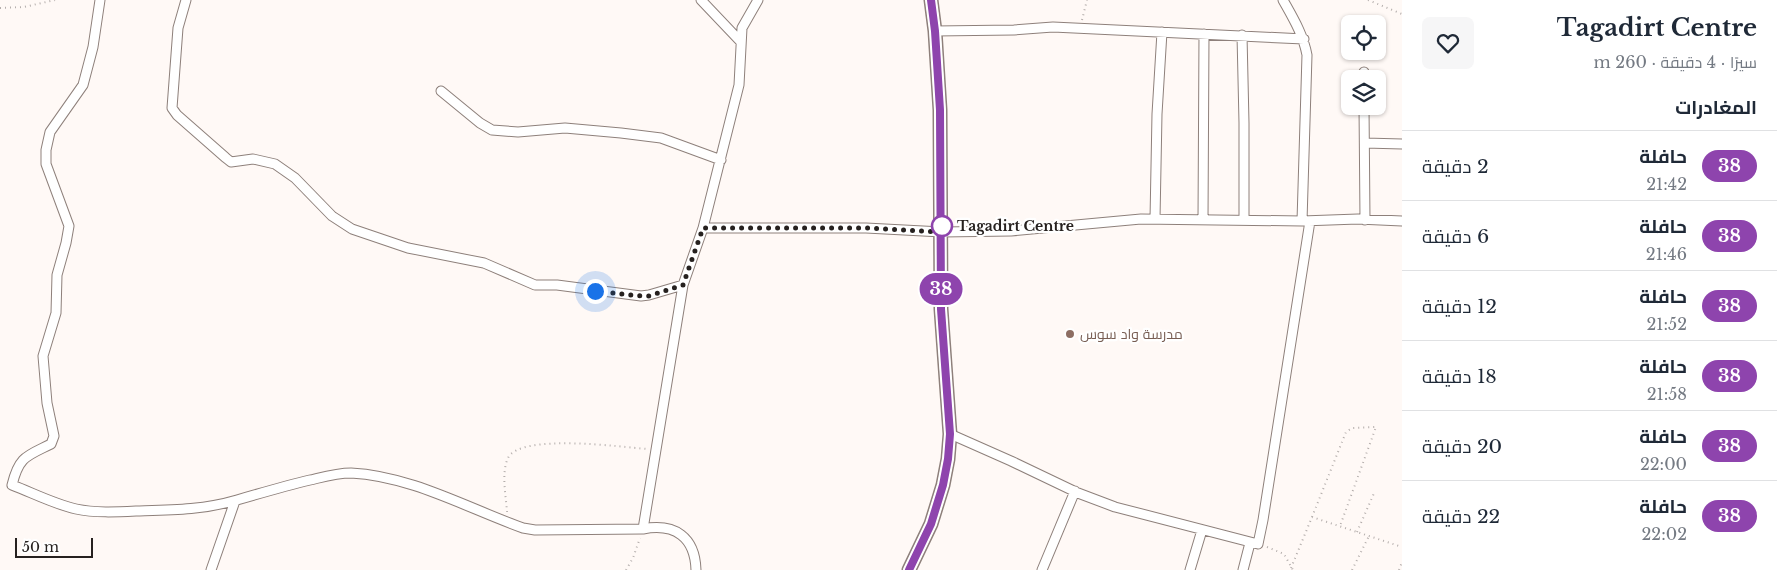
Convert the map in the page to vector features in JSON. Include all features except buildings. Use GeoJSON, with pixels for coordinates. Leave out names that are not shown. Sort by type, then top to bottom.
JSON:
{"type":"FeatureCollection","features":[{"type":"Feature","properties":{"kind":"street"},"geometry":{"type":"LineString","coordinates":[[100,0],[94,47],[83,85],[50,132],[46,150],[48,171],[69,226],[57,275],[56,313],[43,356],[47,403],[54,436],[51,444],[25,457],[18,467],[12,485],[74,508],[104,512],[186,510],[205,508],[338,474],[362,474],[387,478],[448,498],[523,528],[535,530],[666,528],[684,536],[690,544],[696,570]]}},
{"type":"Feature","properties":{"kind":"street"},"geometry":{"type":"LineString","coordinates":[[186,0],[178,28],[172,108],[177,115],[229,161],[241,162],[253,159],[267,161],[282,167],[332,216],[352,229],[417,251],[484,263],[535,285],[649,296],[683,285]]}},
{"type":"Feature","properties":{"kind":"street"},"geometry":{"type":"LineString","coordinates":[[701,0],[740,42]]}},
{"type":"Feature","properties":{"kind":"street"},"geometry":{"type":"LineString","coordinates":[[643,529],[683,285],[703,228],[739,85],[742,28],[758,0]]}},
{"type":"Feature","properties":{"kind":"street"},"geometry":{"type":"LineString","coordinates":[[909,570],[931,524],[943,485],[950,434],[941,309],[940,110],[931,0]]}},
{"type":"Feature","properties":{"kind":"street"},"geometry":{"type":"LineString","coordinates":[[1243,570],[1264,510],[1306,221],[1307,54],[1304,40],[1283,0]]}},
{"type":"Feature","properties":{"kind":"street"},"geometry":{"type":"LineString","coordinates":[[935,31],[1014,30],[1053,27],[1304,40]]}},
{"type":"Feature","properties":{"kind":"street"},"geometry":{"type":"LineString","coordinates":[[1155,219],[1157,114],[1162,32]]}},
{"type":"Feature","properties":{"kind":"street"},"geometry":{"type":"LineString","coordinates":[[1203,220],[1204,34]]}},
{"type":"Feature","properties":{"kind":"street"},"geometry":{"type":"LineString","coordinates":[[1242,36],[1244,220]]}},
{"type":"Feature","properties":{"kind":"street"},"geometry":{"type":"LineString","coordinates":[[441,91],[480,123],[492,130],[518,132],[565,128],[661,138],[721,160]]}},
{"type":"Feature","properties":{"kind":"street"},"geometry":{"type":"LineString","coordinates":[[1364,115],[1365,220]]}},
{"type":"Feature","properties":{"kind":"street"},"geometry":{"type":"LineString","coordinates":[[1365,143],[1402,144]]}},
{"type":"Feature","properties":{"kind":"street"},"geometry":{"type":"LineString","coordinates":[[703,228],[866,228],[942,232],[1011,231],[1141,219],[1365,220],[1402,222]]}},
{"type":"Feature","properties":{"kind":"street"},"geometry":{"type":"LineString","coordinates":[[950,434],[1075,491],[1115,507],[1254,543]]}},
{"type":"Feature","properties":{"kind":"street"},"geometry":{"type":"LineString","coordinates":[[1042,570],[1075,491]]}},
{"type":"Feature","properties":{"kind":"street"},"geometry":{"type":"LineString","coordinates":[[210,570],[235,500]]}},
{"type":"Feature","properties":{"kind":"street"},"geometry":{"type":"LineString","coordinates":[[1190,570],[1202,530]]}},
{"type":"Feature","properties":{"kind":"path"},"geometry":{"type":"LineString","coordinates":[[0,8],[24,7],[55,0]]}},
{"type":"Feature","properties":{"kind":"path"},"geometry":{"type":"LineString","coordinates":[[1080,28],[1087,0]]}},
{"type":"Feature","properties":{"kind":"path"},"geometry":{"type":"LineString","coordinates":[[1368,0],[1402,14]]}},
{"type":"Feature","properties":{"kind":"path"},"geometry":{"type":"LineString","coordinates":[[1292,569],[1346,432],[1352,428],[1376,426],[1340,526]]}},
{"type":"Feature","properties":{"kind":"path"},"geometry":{"type":"LineString","coordinates":[[508,523],[506,469],[508,459],[519,448],[564,443],[657,450]]}},
{"type":"Feature","properties":{"kind":"path"},"geometry":{"type":"LineString","coordinates":[[1357,532],[1375,491]]}},
{"type":"Feature","properties":{"kind":"path"},"geometry":{"type":"LineString","coordinates":[[1312,517],[1402,547]]}},
{"type":"Feature","properties":{"kind":"path"},"geometry":{"type":"LineString","coordinates":[[626,570],[643,529]]}},
{"type":"Feature","properties":{"kind":"path"},"geometry":{"type":"LineString","coordinates":[[1352,570],[1369,536]]}},
{"type":"Feature","properties":{"kind":"path"},"geometry":{"type":"LineString","coordinates":[[1254,543],[1284,554],[1292,569]]}},
{"type":"Feature","properties":{"kind":"path"},"geometry":{"type":"LineString","coordinates":[[1399,570],[1402,562]]}},
{"type":"Feature","properties":{"kind":"bus line","name":"38"},"geometry":{"type":"LineString","coordinates":[[909,570],[931,524],[943,485],[950,434],[941,309],[940,110],[931,0]]}},
{"type":"Feature","properties":{"kind":"place","name":"Tagadirt Centre"},"geometry":{"type":"Point","coordinates":[942,226]}},
{"type":"Feature","properties":{"kind":"place","name":"مدرسة واد سوس"},"geometry":{"type":"Point","coordinates":[1070,334]}},
{"type":"Feature","properties":{"kind":"route"},"geometry":{"type":"LineString","coordinates":[[595,291],[649,296],[683,285],[703,228],[866,228],[942,232],[942,226]]}}]}
